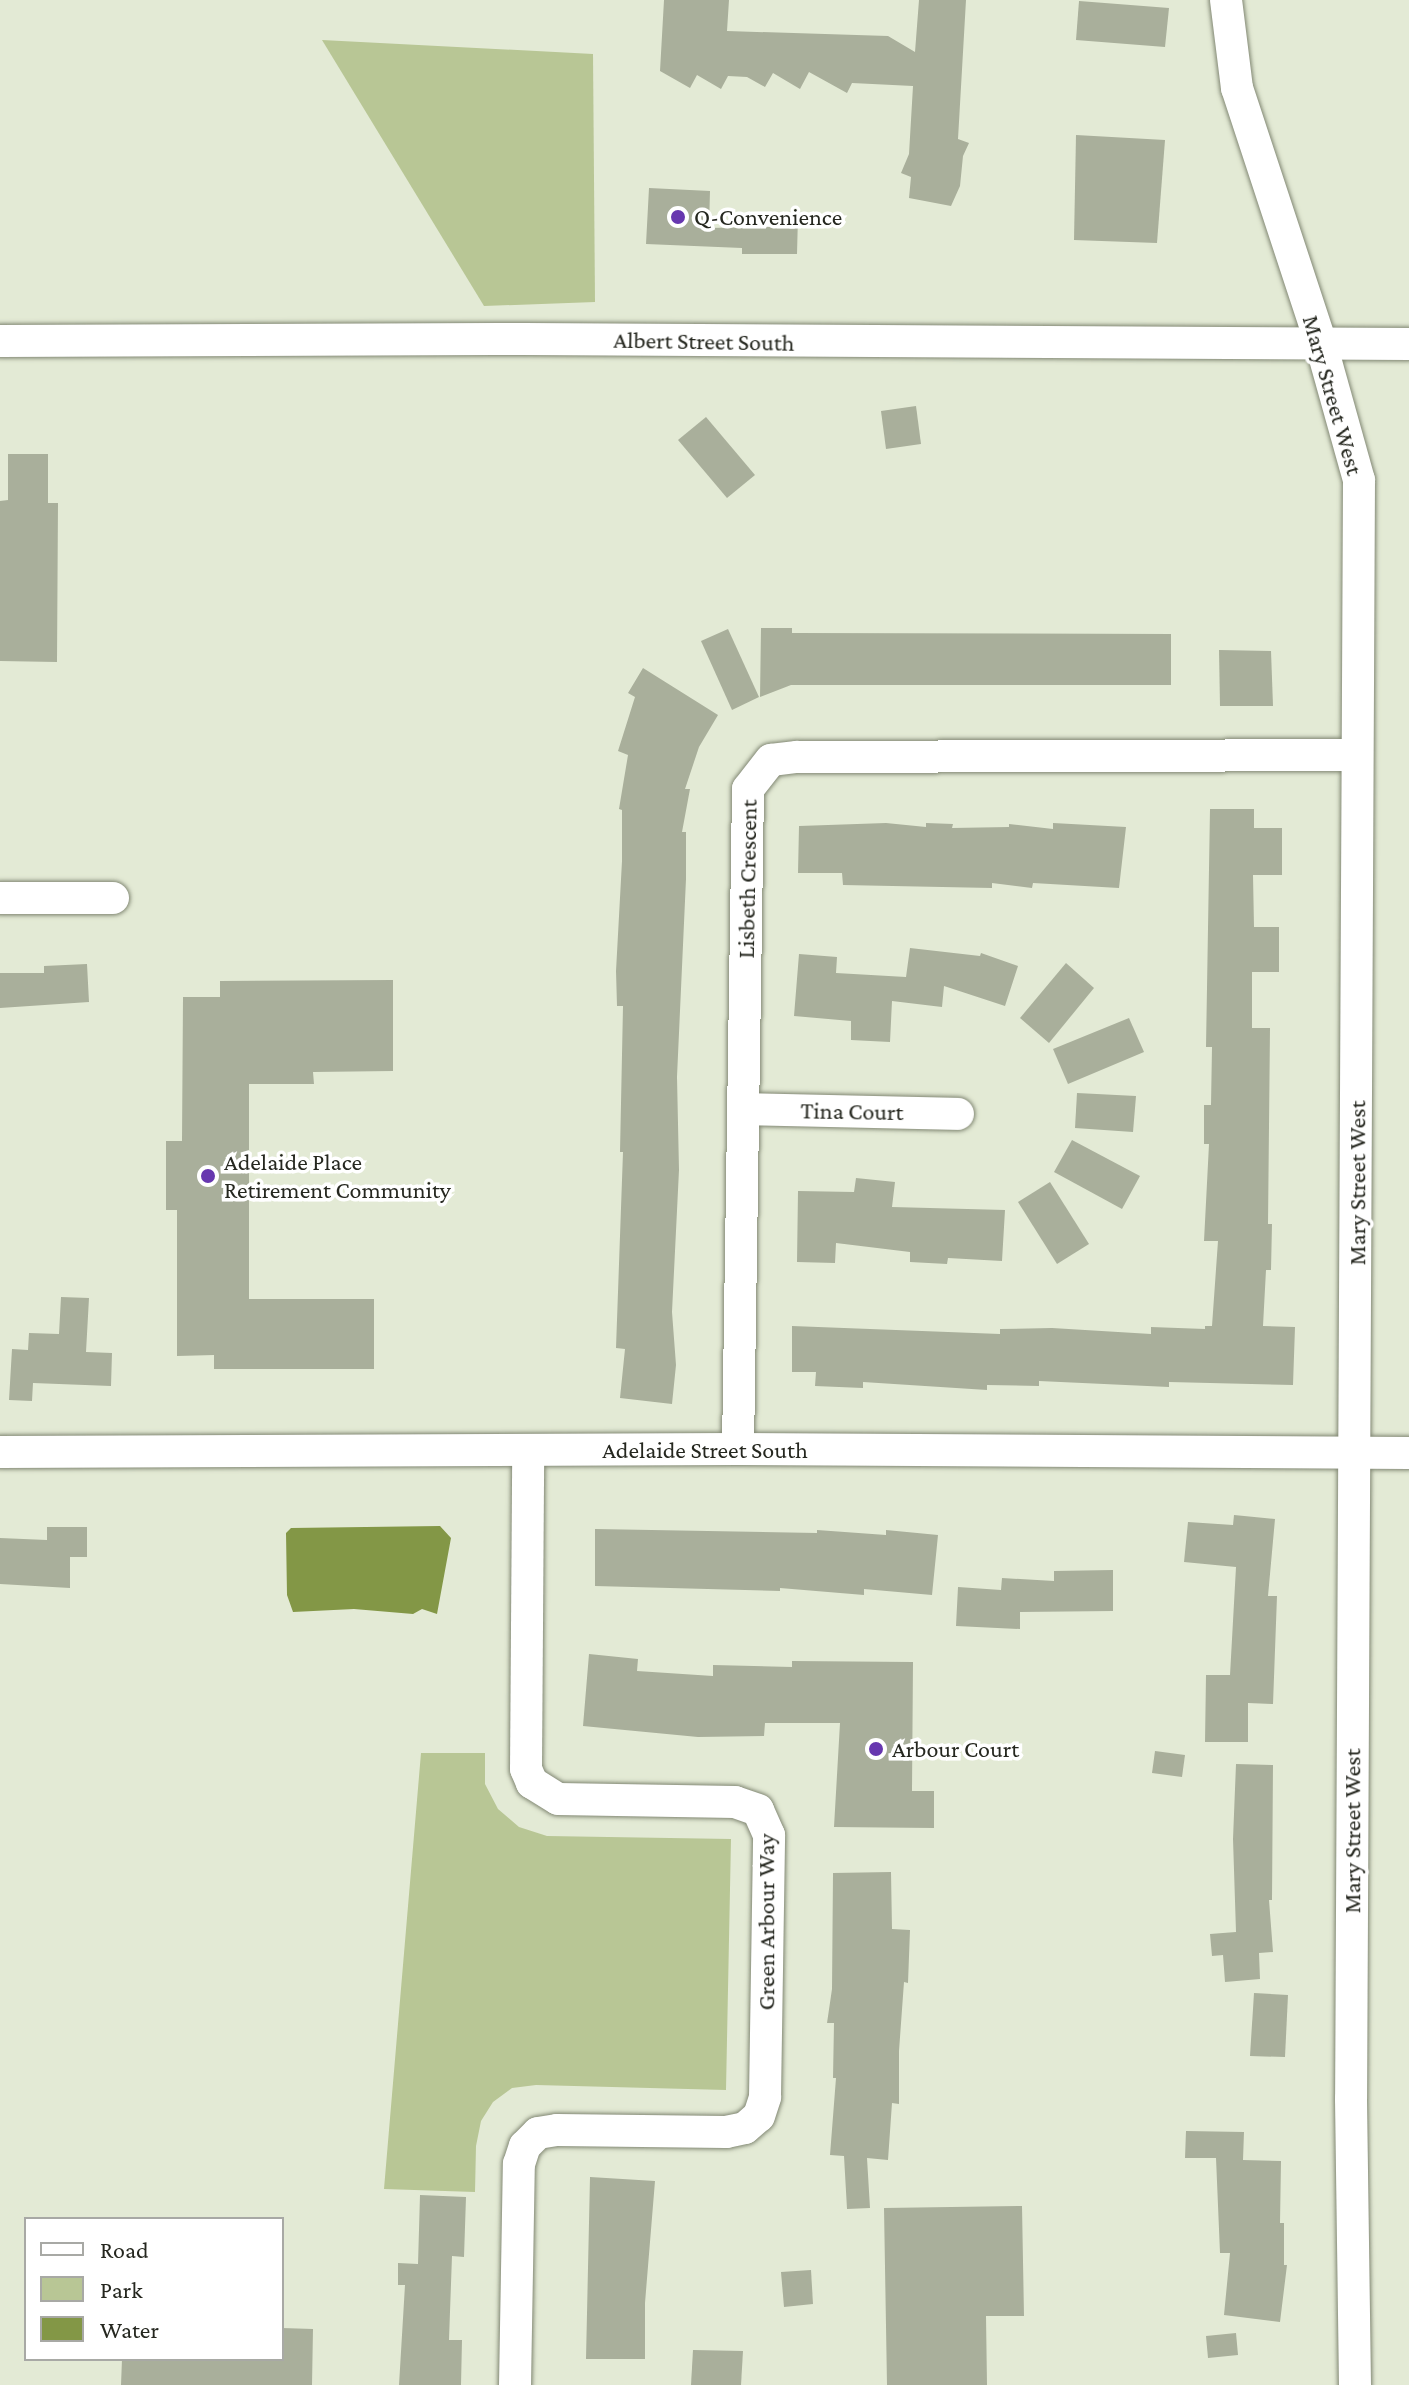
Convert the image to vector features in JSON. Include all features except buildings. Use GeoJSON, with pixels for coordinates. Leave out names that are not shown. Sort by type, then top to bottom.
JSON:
{"type":"FeatureCollection","features":[{"type":"Feature","properties":{"kind":"street","name":"Mary Street West"},"geometry":{"type":"LineString","coordinates":[[1226,0],[1237,88],[1321,344],[1359,480],[1351,2099],[1355,2385]]}},
{"type":"Feature","properties":{"kind":"street","name":"Albert Street South"},"geometry":{"type":"LineString","coordinates":[[0,341],[524,339],[1409,344]]}},
{"type":"Feature","properties":{"kind":"street","name":"Lisbeth Crescent"},"geometry":{"type":"LineString","coordinates":[[738,1449],[748,789],[771,760],[813,757],[1357,755]]}},
{"type":"Feature","properties":{"kind":"street"},"geometry":{"type":"LineString","coordinates":[[0,898],[113,898]]}},
{"type":"Feature","properties":{"kind":"street","name":"Tina Court"},"geometry":{"type":"LineString","coordinates":[[745,1109],[958,1114]]}},
{"type":"Feature","properties":{"kind":"street","name":"Adelaide Street South"},"geometry":{"type":"LineString","coordinates":[[0,1452],[738,1449],[1409,1453]]}},
{"type":"Feature","properties":{"kind":"street","name":"Green Arbour Way"},"geometry":{"type":"LineString","coordinates":[[515,2385],[519,2164],[525,2146],[538,2133],[557,2130],[726,2132],[745,2128],[759,2116],[765,2097],[769,1835],[758,1810],[735,1802],[558,1799],[532,1783],[526,1769],[528,1452]]}},
{"type":"Feature","properties":{"kind":"green space"},"geometry":{"type":"Polygon","coordinates":[[[322,40],[593,54],[595,302],[484,306],[322,40]]]}},
{"type":"Feature","properties":{"kind":"green space"},"geometry":{"type":"Polygon","coordinates":[[[421,1753],[485,1753],[485,1784],[498,1809],[519,1827],[547,1836],[731,1839],[726,2090],[536,2085],[512,2088],[493,2102],[481,2121],[476,2146],[475,2192],[384,2189],[421,1753]]]}},
{"type":"Feature","properties":{"kind":"water"},"geometry":{"type":"Polygon","coordinates":[[[440,1526],[451,1538],[437,1614],[422,1609],[413,1614],[354,1609],[293,1612],[287,1595],[286,1533],[291,1528],[440,1526]]]}},
{"type":"Feature","properties":{"kind":"place","name":"Q-Convenience"},"geometry":{"type":"Point","coordinates":[678,217]}},
{"type":"Feature","properties":{"kind":"place","name":"Adelaide Place Retirement Community"},"geometry":{"type":"Point","coordinates":[208,1176]}},
{"type":"Feature","properties":{"kind":"place","name":"Arbour Court"},"geometry":{"type":"Point","coordinates":[876,1749]}}]}
